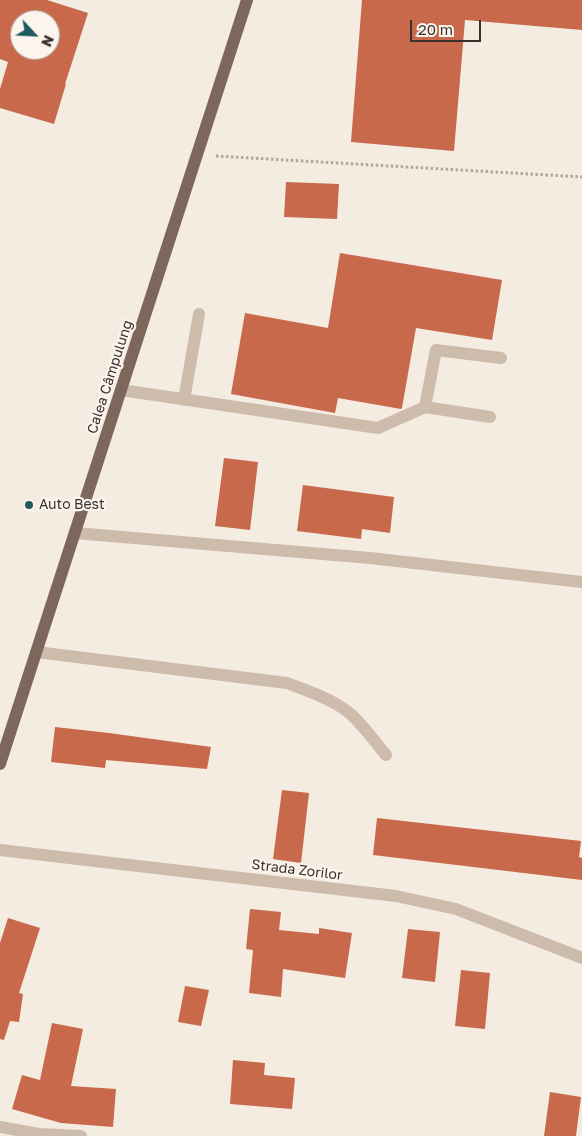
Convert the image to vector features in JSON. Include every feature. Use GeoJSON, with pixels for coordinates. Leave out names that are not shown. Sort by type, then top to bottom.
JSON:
{"type":"FeatureCollection","features":[{"type":"Feature","properties":{"kind":"main road","name":"Calea Câmpulung"},"geometry":{"type":"LineString","coordinates":[[0,764],[247,0]]}},
{"type":"Feature","properties":{"kind":"street"},"geometry":{"type":"LineString","coordinates":[[184,400],[199,314]]}},
{"type":"Feature","properties":{"kind":"street"},"geometry":{"type":"LineString","coordinates":[[425,407],[436,350],[501,358]]}},
{"type":"Feature","properties":{"kind":"street"},"geometry":{"type":"LineString","coordinates":[[121,390],[378,428],[425,407],[490,417]]}},
{"type":"Feature","properties":{"kind":"street"},"geometry":{"type":"LineString","coordinates":[[75,533],[370,558],[582,582]]}},
{"type":"Feature","properties":{"kind":"street"},"geometry":{"type":"LineString","coordinates":[[36,652],[287,683],[322,696],[347,712],[386,755]]}},
{"type":"Feature","properties":{"kind":"street","name":"Strada Zorilor"},"geometry":{"type":"LineString","coordinates":[[0,850],[396,896],[456,910],[582,958]]}},
{"type":"Feature","properties":{"kind":"street"},"geometry":{"type":"LineString","coordinates":[[0,1127],[38,1134],[81,1136]]}},
{"type":"Feature","properties":{"kind":"path"},"geometry":{"type":"LineString","coordinates":[[197,155],[582,177]]}},
{"type":"Feature","properties":{"kind":"building"},"geometry":{"type":"Polygon","coordinates":[[[0,0],[47,0],[88,13],[54,124],[0,108],[0,89],[8,62],[0,59],[0,0]]]}},
{"type":"Feature","properties":{"kind":"building"},"geometry":{"type":"Polygon","coordinates":[[[362,0],[582,0],[582,30],[465,20],[454,151],[351,142],[362,0]]]}},
{"type":"Feature","properties":{"kind":"building"},"geometry":{"type":"Polygon","coordinates":[[[286,182],[339,184],[337,219],[284,217],[286,182]]]}},
{"type":"Feature","properties":{"kind":"building"},"geometry":{"type":"Polygon","coordinates":[[[340,253],[502,280],[492,340],[416,328],[401,409],[338,398],[335,413],[231,394],[245,313],[328,328],[340,253]]]}},
{"type":"Feature","properties":{"kind":"building"},"geometry":{"type":"Polygon","coordinates":[[[224,458],[258,462],[250,530],[215,526],[224,458]]]}},
{"type":"Feature","properties":{"kind":"building"},"geometry":{"type":"Polygon","coordinates":[[[303,485],[394,497],[390,533],[362,529],[361,539],[297,531],[303,485]]]}},
{"type":"Feature","properties":{"kind":"building"},"geometry":{"type":"Polygon","coordinates":[[[55,727],[211,747],[207,769],[106,760],[105,768],[51,762],[55,727]]]}},
{"type":"Feature","properties":{"kind":"building"},"geometry":{"type":"Polygon","coordinates":[[[282,790],[309,793],[301,863],[273,859],[282,790]]]}},
{"type":"Feature","properties":{"kind":"building"},"geometry":{"type":"Polygon","coordinates":[[[377,818],[581,841],[579,857],[582,858],[582,880],[373,855],[377,818]]]}},
{"type":"Feature","properties":{"kind":"building"},"geometry":{"type":"Polygon","coordinates":[[[250,909],[281,912],[279,930],[319,934],[319,928],[352,933],[345,978],[283,969],[281,997],[249,993],[253,950],[246,949],[250,909]]]}},
{"type":"Feature","properties":{"kind":"building"},"geometry":{"type":"Polygon","coordinates":[[[8,918],[40,928],[19,993],[23,994],[19,1022],[10,1021],[4,1040],[0,1039],[0,943],[8,918]]]}},
{"type":"Feature","properties":{"kind":"building"},"geometry":{"type":"Polygon","coordinates":[[[408,929],[440,932],[435,982],[402,978],[408,929]]]}},
{"type":"Feature","properties":{"kind":"building"},"geometry":{"type":"Polygon","coordinates":[[[461,970],[490,973],[485,1029],[455,1026],[461,970]]]}},
{"type":"Feature","properties":{"kind":"building"},"geometry":{"type":"Polygon","coordinates":[[[185,986],[209,990],[201,1026],[178,1022],[185,986]]]}},
{"type":"Feature","properties":{"kind":"building"},"geometry":{"type":"Polygon","coordinates":[[[52,1023],[83,1029],[71,1086],[116,1089],[113,1127],[61,1123],[12,1109],[22,1075],[40,1080],[52,1023]]]}},
{"type":"Feature","properties":{"kind":"building"},"geometry":{"type":"Polygon","coordinates":[[[233,1060],[265,1063],[264,1075],[295,1078],[292,1109],[230,1104],[233,1060]]]}},
{"type":"Feature","properties":{"kind":"building"},"geometry":{"type":"Polygon","coordinates":[[[550,1092],[581,1097],[576,1136],[544,1136],[550,1092]]]}},
{"type":"Feature","properties":{"kind":"place","name":"Auto Best"},"geometry":{"type":"Point","coordinates":[29,505]}}]}
